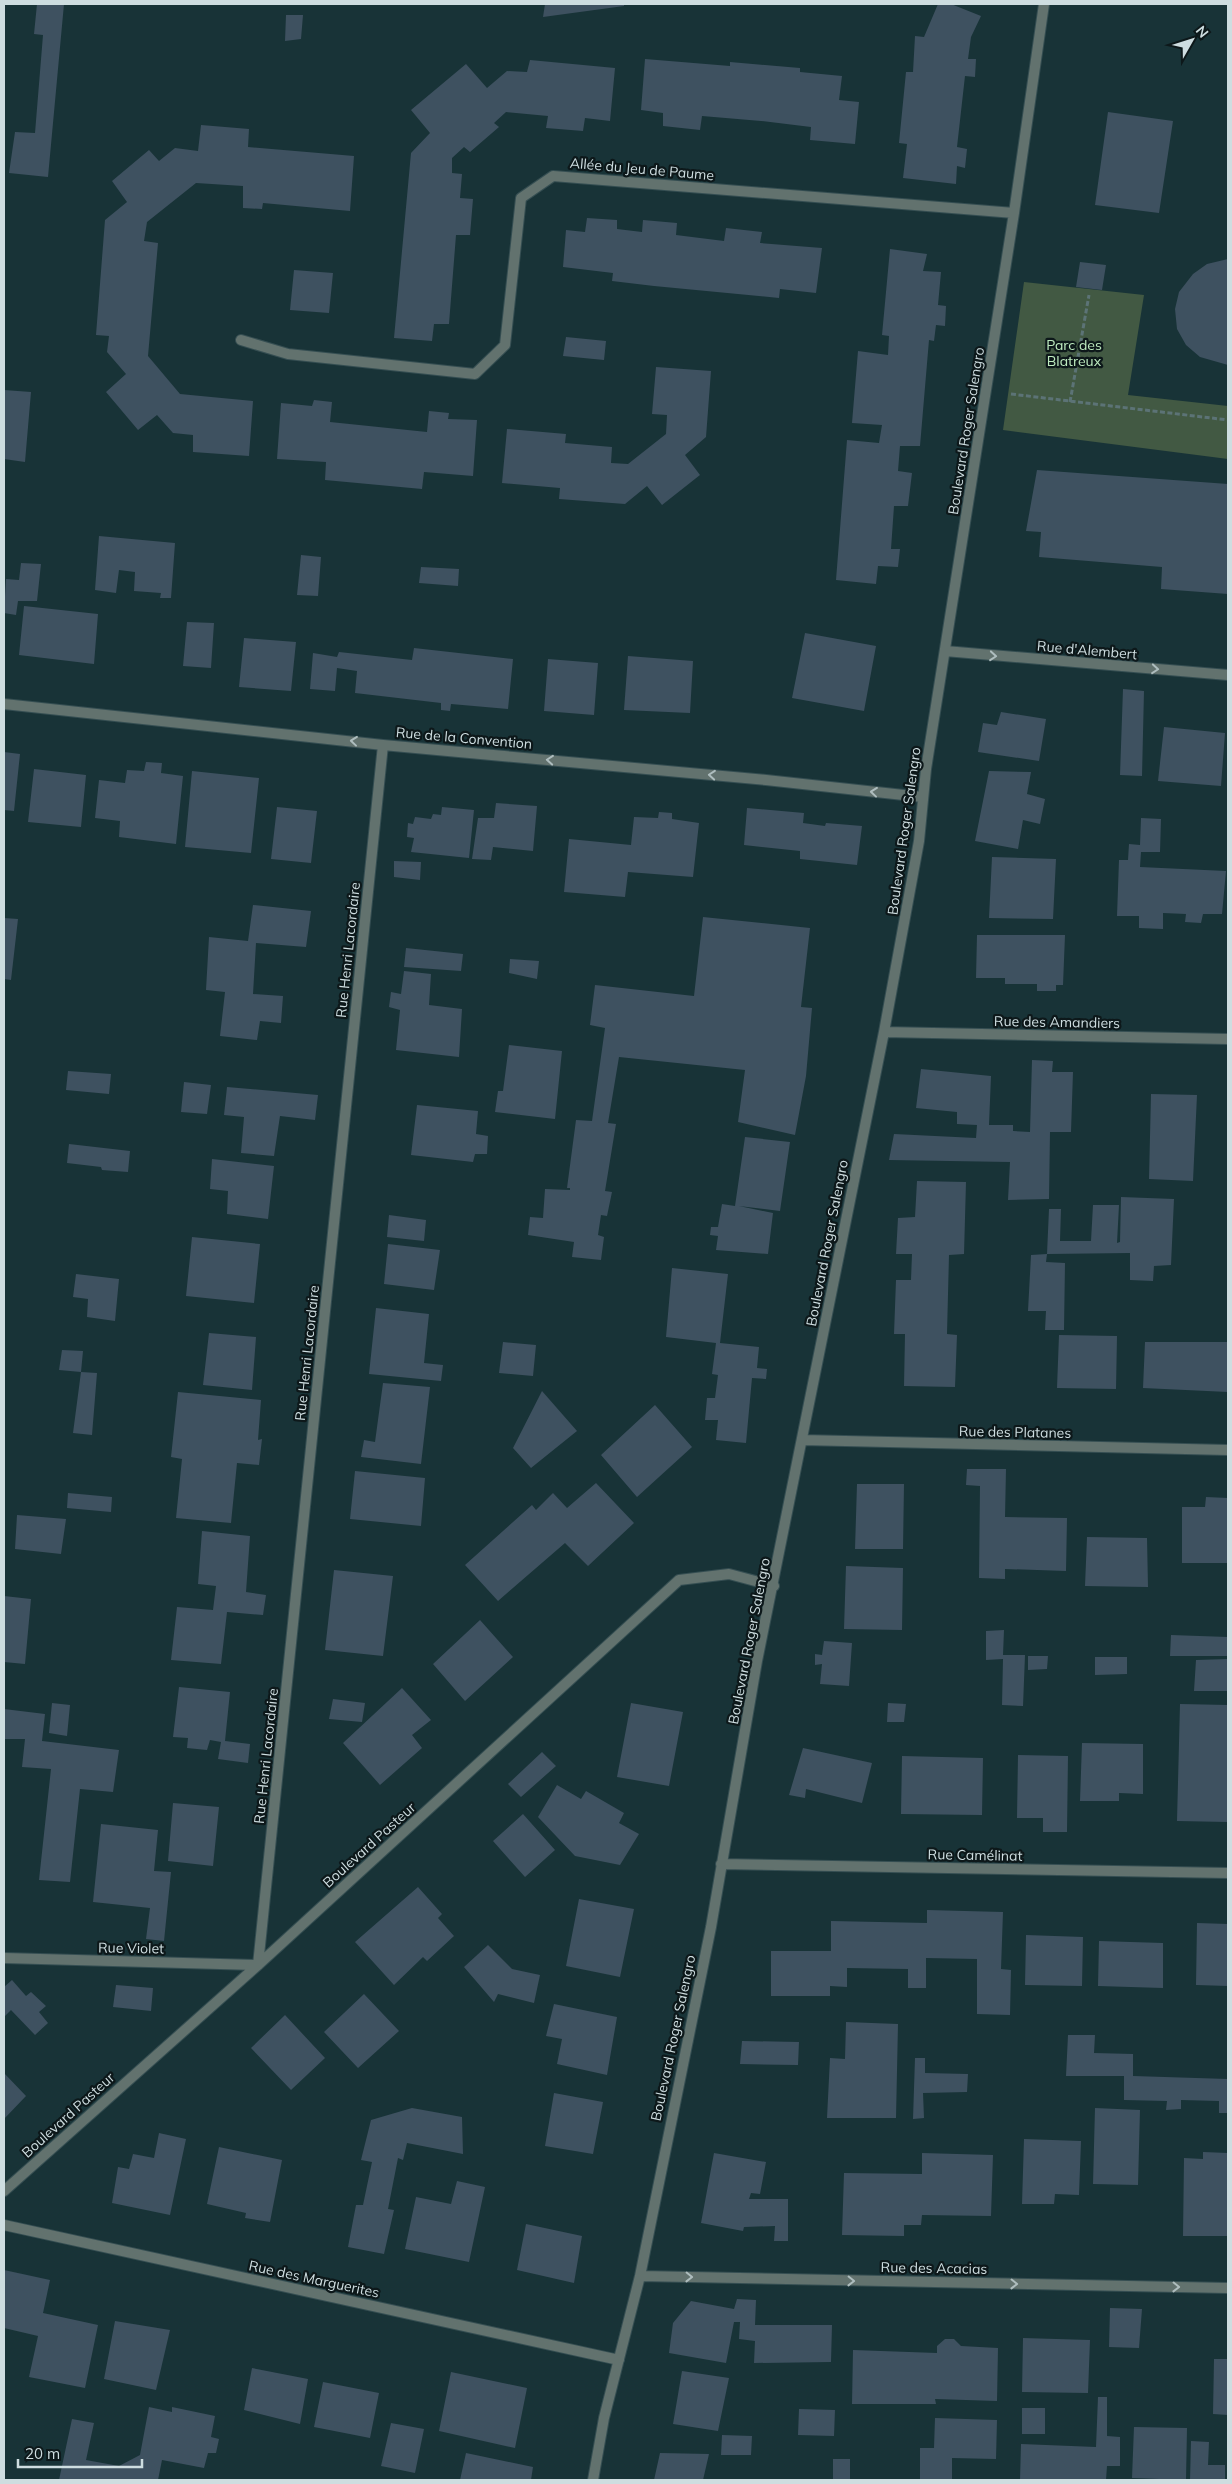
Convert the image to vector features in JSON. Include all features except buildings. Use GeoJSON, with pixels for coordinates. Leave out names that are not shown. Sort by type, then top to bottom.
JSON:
{"type":"FeatureCollection","features":[{"type":"Feature","properties":{"kind":"street","name":"Boulevard Roger Salengro"},"geometry":{"type":"LineString","coordinates":[[593,2480],[619,2360],[640,2276],[711,1927],[757,1661],[774,1586],[884,1032],[919,841],[922,797],[1014,212],[1044,4]]}},
{"type":"Feature","properties":{"kind":"street","name":"Allée du Jeu de Paume"},"geometry":{"type":"LineString","coordinates":[[241,340],[288,354],[475,374],[505,345],[521,198],[553,176],[1014,212]]}},
{"type":"Feature","properties":{"kind":"street","name":"Rue d'Alembert"},"geometry":{"type":"LineString","coordinates":[[945,651],[1228,675]]}},
{"type":"Feature","properties":{"kind":"street","name":"Rue de la Convention"},"geometry":{"type":"LineString","coordinates":[[4,704],[382,745],[766,780],[922,797]]}},
{"type":"Feature","properties":{"kind":"street","name":"Rue Henri Lacordaire"},"geometry":{"type":"LineString","coordinates":[[258,1965],[382,745]]}},
{"type":"Feature","properties":{"kind":"street","name":"Rue des Amandiers"},"geometry":{"type":"LineString","coordinates":[[884,1032],[1228,1039]]}},
{"type":"Feature","properties":{"kind":"street","name":"Rue des Platanes"},"geometry":{"type":"LineString","coordinates":[[802,1440],[1228,1450]]}},
{"type":"Feature","properties":{"kind":"street","name":"Boulevard Pasteur"},"geometry":{"type":"LineString","coordinates":[[4,2192],[258,1965],[679,1580],[729,1574],[774,1586]]}},
{"type":"Feature","properties":{"kind":"street","name":"Rue Camélinat"},"geometry":{"type":"LineString","coordinates":[[721,1864],[1228,1873]]}},
{"type":"Feature","properties":{"kind":"street","name":"Rue Violet"},"geometry":{"type":"LineString","coordinates":[[4,1958],[258,1965]]}},
{"type":"Feature","properties":{"kind":"street","name":"Rue des Marguerites"},"geometry":{"type":"LineString","coordinates":[[4,2225],[619,2360]]}},
{"type":"Feature","properties":{"kind":"street","name":"Rue des Acacias"},"geometry":{"type":"LineString","coordinates":[[640,2276],[1228,2288]]}},
{"type":"Feature","properties":{"kind":"path"},"geometry":{"type":"LineString","coordinates":[[1070,402],[1089,294]]}},
{"type":"Feature","properties":{"kind":"path"},"geometry":{"type":"LineString","coordinates":[[986,390],[1070,402],[1228,420]]}},
{"type":"Feature","properties":{"kind":"green space","name":"Parc des Blatreux"},"geometry":{"type":"Polygon","coordinates":[[[1024,282],[1144,295],[1128,395],[1228,406],[1228,459],[1003,430],[1024,282]]]}}]}
